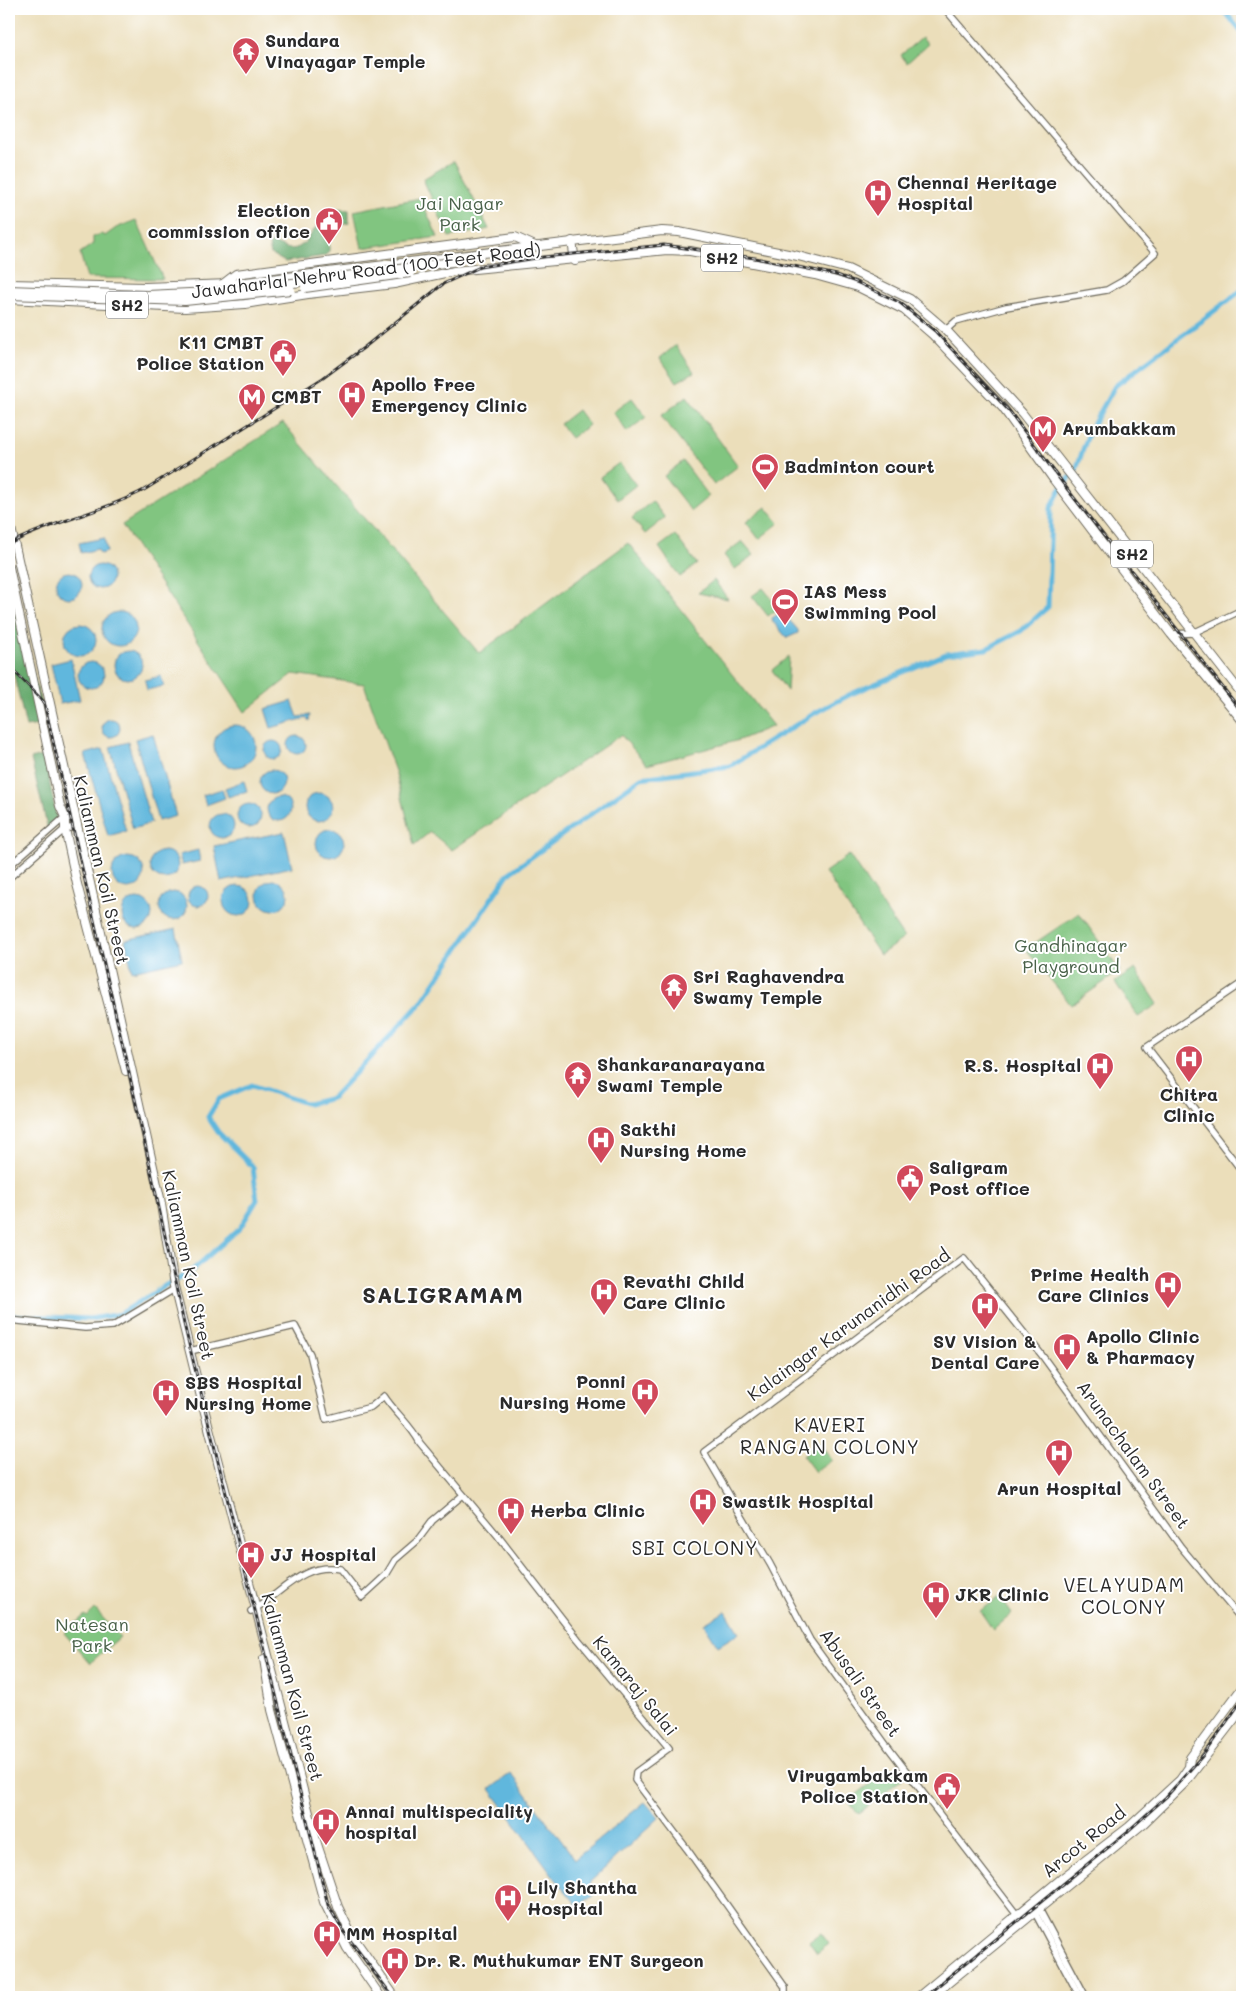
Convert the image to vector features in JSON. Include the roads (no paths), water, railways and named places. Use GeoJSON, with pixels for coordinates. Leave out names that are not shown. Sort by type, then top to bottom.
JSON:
{"type":"FeatureCollection","features":[{"type":"Feature","properties":{"kind":"main road","name":"Jawaharlal Nehru Road (100 Feet Road)"},"geometry":{"type":"LineString","coordinates":[[9,284],[117,287],[242,283],[628,234],[679,232],[798,256],[865,276],[910,299],[946,330],[1012,402],[1060,460],[1242,694]]}},
{"type":"Feature","properties":{"kind":"main road"},"geometry":{"type":"LineString","coordinates":[[223,284],[236,274],[431,246],[515,237],[536,246]]}},
{"type":"Feature","properties":{"kind":"main road"},"geometry":{"type":"LineString","coordinates":[[572,241],[575,261]]}},
{"type":"Feature","properties":{"kind":"main road","name":"Jawaharlal Nehru Road (100 Feet Road)"},"geometry":{"type":"LineString","coordinates":[[9,299],[185,308],[245,304],[394,284],[454,271],[575,261],[667,250],[690,252],[815,275],[858,287],[904,310],[933,335],[1003,408],[1054,480],[1172,634],[1242,720]]}},
{"type":"Feature","properties":{"kind":"main road"},"geometry":{"type":"LineString","coordinates":[[9,290],[147,295],[214,292],[295,284],[452,262],[463,255]]}},
{"type":"Feature","properties":{"kind":"main road"},"geometry":{"type":"LineString","coordinates":[[9,295],[184,301],[258,294],[444,268],[454,271]]}},
{"type":"Feature","properties":{"kind":"main road"},"geometry":{"type":"LineString","coordinates":[[321,274],[324,293]]}},
{"type":"Feature","properties":{"kind":"main road"},"geometry":{"type":"LineString","coordinates":[[242,283],[245,304]]}},
{"type":"Feature","properties":{"kind":"main road"},"geometry":{"type":"LineString","coordinates":[[115,304],[117,287]]}},
{"type":"Feature","properties":{"kind":"main road"},"geometry":{"type":"LineString","coordinates":[[1047,470],[1060,460]]}},
{"type":"Feature","properties":{"kind":"main road","name":"Kaliamman Koil Street"},"geometry":{"type":"LineString","coordinates":[[9,519],[163,1230],[172,1288],[253,1610],[297,1761],[317,1844],[335,1898],[351,1934],[395,1997]]}},
{"type":"Feature","properties":{"kind":"main road","name":"Kaliamman Koil Street"},"geometry":{"type":"LineString","coordinates":[[9,567],[60,806],[65,816],[65,829],[136,1111],[163,1230]]}},
{"type":"Feature","properties":{"kind":"main road","name":"Kaliamman Koil Street"},"geometry":{"type":"LineString","coordinates":[[172,1288],[190,1351],[253,1610],[272,1710],[320,1888],[330,1915],[347,1948],[381,1997]]}},
{"type":"Feature","properties":{"kind":"main road","name":"Arcot Road"},"geometry":{"type":"LineString","coordinates":[[918,1997],[1129,1827],[1180,1780],[1189,1767],[1190,1758],[1242,1688]]}},
{"type":"Feature","properties":{"kind":"main road"},"geometry":{"type":"LineString","coordinates":[[1230,1705],[1241,1710]]}},
{"type":"Feature","properties":{"kind":"main road","name":"Arcot Road"},"geometry":{"type":"LineString","coordinates":[[931,1997],[1124,1841],[1169,1800],[1189,1778],[1241,1710]]}},
{"type":"Feature","properties":{"kind":"street"},"geometry":{"type":"LineString","coordinates":[[945,9],[1155,254],[1123,281],[1107,290],[1006,307],[956,322],[946,330]]}},
{"type":"Feature","properties":{"kind":"street"},"geometry":{"type":"LineString","coordinates":[[1172,634],[1193,633],[1242,610]]}},
{"type":"Feature","properties":{"kind":"street"},"geometry":{"type":"LineString","coordinates":[[9,866],[65,816],[75,823],[65,829],[9,878]]}},
{"type":"Feature","properties":{"kind":"street"},"geometry":{"type":"LineString","coordinates":[[1242,983],[1147,1047],[1242,1171]]}},
{"type":"Feature","properties":{"kind":"street","name":"Kalaingar Karunanidhi Road"},"geometry":{"type":"LineString","coordinates":[[704,1452],[964,1258]]}},
{"type":"Feature","properties":{"kind":"street","name":"Arunachalam Street"},"geometry":{"type":"LineString","coordinates":[[964,1258],[1041,1354],[1181,1547],[1242,1620]]}},
{"type":"Feature","properties":{"kind":"street"},"geometry":{"type":"LineString","coordinates":[[9,1320],[85,1328],[113,1326],[172,1288]]}},
{"type":"Feature","properties":{"kind":"street","name":"Kamaraj Salai"},"geometry":{"type":"LineString","coordinates":[[190,1351],[295,1326],[310,1354],[326,1419],[371,1407],[384,1396],[405,1424],[412,1428],[420,1443],[669,1748],[636,1772],[635,1780],[759,1948],[785,1987],[785,1994],[781,1997]]}},
{"type":"Feature","properties":{"kind":"street","name":"Abusali Street"},"geometry":{"type":"LineString","coordinates":[[704,1452],[770,1564],[810,1640],[886,1746],[949,1825],[1017,1916]]}},
{"type":"Feature","properties":{"kind":"street"},"geometry":{"type":"LineString","coordinates":[[253,1610],[286,1584],[305,1573],[330,1568],[344,1572],[362,1596],[386,1575],[396,1560],[417,1541],[432,1521],[463,1495]]}},
{"type":"Feature","properties":{"kind":"street"},"geometry":{"type":"LineString","coordinates":[[1033,1903],[1086,1997]]}},
{"type":"Feature","properties":{"kind":"street"},"geometry":{"type":"LineString","coordinates":[[1038,1910],[1080,1997]]}},
{"type":"Feature","properties":{"kind":"water"},"geometry":{"type":"Polygon","coordinates":[[[104,538],[107,552],[100,554],[98,549],[81,553],[79,543],[104,538]]]}},
{"type":"Feature","properties":{"kind":"water"},"geometry":{"type":"Polygon","coordinates":[[[95,565],[105,565],[112,572],[112,582],[105,589],[95,589],[88,582],[88,572],[95,565]]]}},
{"type":"Feature","properties":{"kind":"water"},"geometry":{"type":"Polygon","coordinates":[[[69,572],[78,576],[82,585],[78,594],[69,598],[60,594],[56,585],[60,576],[69,572]]]}},
{"type":"Feature","properties":{"kind":"water"},"geometry":{"type":"Polygon","coordinates":[[[119,612],[131,617],[136,629],[131,641],[119,646],[107,641],[102,629],[107,617],[119,612]]]}},
{"type":"Feature","properties":{"kind":"water","name":"IAS Mess Swimming Pool"},"geometry":{"type":"Polygon","coordinates":[[[782,612],[798,630],[798,633],[787,638],[773,622],[772,618],[782,612]]]}},
{"type":"Feature","properties":{"kind":"water"},"geometry":{"type":"Polygon","coordinates":[[[80,624],[86,625],[91,629],[95,634],[95,646],[91,651],[86,655],[80,656],[74,655],[69,651],[65,646],[64,640],[65,634],[69,629],[74,625],[80,624]]]}},
{"type":"Feature","properties":{"kind":"water"},"geometry":{"type":"Polygon","coordinates":[[[128,651],[138,655],[142,665],[138,675],[128,679],[118,675],[114,665],[118,655],[128,651]]]}},
{"type":"Feature","properties":{"kind":"water"},"geometry":{"type":"Polygon","coordinates":[[[71,659],[80,700],[60,704],[51,664],[71,659]]]}},
{"type":"Feature","properties":{"kind":"water"},"geometry":{"type":"Polygon","coordinates":[[[91,662],[100,666],[104,675],[100,684],[91,688],[82,684],[78,675],[82,666],[91,662]]]}},
{"type":"Feature","properties":{"kind":"water"},"geometry":{"type":"Polygon","coordinates":[[[161,676],[164,686],[147,690],[145,680],[161,676]]]}},
{"type":"Feature","properties":{"kind":"water"},"geometry":{"type":"Polygon","coordinates":[[[292,701],[298,717],[310,715],[309,721],[306,718],[271,728],[265,709],[292,701]]]}},
{"type":"Feature","properties":{"kind":"water"},"geometry":{"type":"Polygon","coordinates":[[[107,719],[115,719],[120,724],[118,735],[107,737],[102,732],[102,724],[107,719]]]}},
{"type":"Feature","properties":{"kind":"water"},"geometry":{"type":"Polygon","coordinates":[[[235,725],[250,731],[256,746],[250,761],[235,767],[220,761],[214,746],[220,731],[235,725]]]}},
{"type":"Feature","properties":{"kind":"water"},"geometry":{"type":"Polygon","coordinates":[[[153,734],[176,816],[158,821],[135,739],[153,734]]]}},
{"type":"Feature","properties":{"kind":"water"},"geometry":{"type":"Polygon","coordinates":[[[297,736],[303,739],[306,745],[303,751],[297,754],[291,751],[288,745],[291,739],[297,736]]]}},
{"type":"Feature","properties":{"kind":"water"},"geometry":{"type":"Polygon","coordinates":[[[273,741],[279,744],[282,750],[279,756],[273,759],[267,756],[264,750],[267,744],[273,741]]]}},
{"type":"Feature","properties":{"kind":"water"},"geometry":{"type":"Polygon","coordinates":[[[128,742],[151,823],[133,829],[110,747],[128,742]]]}},
{"type":"Feature","properties":{"kind":"water"},"geometry":{"type":"Polygon","coordinates":[[[103,749],[126,831],[108,836],[85,754],[103,749]]]}},
{"type":"Feature","properties":{"kind":"water"},"geometry":{"type":"Polygon","coordinates":[[[272,770],[277,771],[283,777],[283,787],[277,793],[272,794],[267,793],[261,787],[260,782],[261,777],[267,771],[272,770]]]}},
{"type":"Feature","properties":{"kind":"water"},"geometry":{"type":"Polygon","coordinates":[[[244,781],[247,791],[228,797],[225,788],[244,781]]]}},
{"type":"Feature","properties":{"kind":"water"},"geometry":{"type":"Polygon","coordinates":[[[222,789],[225,798],[206,805],[203,795],[222,789]]]}},
{"type":"Feature","properties":{"kind":"water"},"geometry":{"type":"Polygon","coordinates":[[[319,793],[329,797],[333,807],[329,817],[319,821],[309,817],[305,807],[309,797],[319,793]]]}},
{"type":"Feature","properties":{"kind":"water"},"geometry":{"type":"Polygon","coordinates":[[[279,797],[284,798],[290,804],[290,814],[284,820],[279,821],[274,820],[268,814],[267,809],[268,804],[274,798],[279,797]]]}},
{"type":"Feature","properties":{"kind":"water"},"geometry":{"type":"Polygon","coordinates":[[[249,804],[254,805],[260,811],[260,821],[254,827],[249,828],[244,827],[238,821],[237,816],[238,811],[244,805],[249,804]]]}},
{"type":"Feature","properties":{"kind":"water"},"geometry":{"type":"Polygon","coordinates":[[[222,814],[227,815],[233,821],[233,831],[227,837],[222,838],[217,837],[211,831],[210,826],[211,821],[217,815],[222,814]]]}},
{"type":"Feature","properties":{"kind":"water"},"geometry":{"type":"Polygon","coordinates":[[[330,829],[340,833],[344,843],[340,853],[330,857],[320,853],[316,843],[320,833],[330,829]]]}},
{"type":"Feature","properties":{"kind":"water"},"geometry":{"type":"Polygon","coordinates":[[[284,832],[292,867],[221,882],[214,846],[284,832]]]}},
{"type":"Feature","properties":{"kind":"water"},"geometry":{"type":"Polygon","coordinates":[[[198,850],[200,861],[182,865],[179,855],[198,850]]]}},
{"type":"Feature","properties":{"kind":"water"},"geometry":{"type":"Polygon","coordinates":[[[164,851],[174,855],[178,865],[174,875],[164,879],[154,875],[150,865],[154,855],[164,851]]]}},
{"type":"Feature","properties":{"kind":"water"},"geometry":{"type":"Polygon","coordinates":[[[128,857],[139,862],[144,873],[139,884],[128,889],[117,884],[112,873],[117,862],[128,857]]]}},
{"type":"Feature","properties":{"kind":"water"},"geometry":{"type":"Polygon","coordinates":[[[273,880],[284,884],[288,895],[284,906],[273,910],[262,906],[258,895],[262,884],[273,880]]]}},
{"type":"Feature","properties":{"kind":"water"},"geometry":{"type":"Polygon","coordinates":[[[198,886],[205,889],[208,896],[205,903],[198,906],[191,903],[188,896],[191,889],[198,886]]]}},
{"type":"Feature","properties":{"kind":"water"},"geometry":{"type":"Polygon","coordinates":[[[238,886],[249,890],[253,901],[249,912],[238,916],[227,912],[223,901],[227,890],[238,886]]]}},
{"type":"Feature","properties":{"kind":"water"},"geometry":{"type":"Polygon","coordinates":[[[173,892],[183,896],[187,906],[183,916],[173,920],[163,916],[159,906],[163,896],[173,892]]]}},
{"type":"Feature","properties":{"kind":"water"},"geometry":{"type":"Polygon","coordinates":[[[137,899],[148,903],[152,914],[148,925],[137,929],[126,925],[122,914],[126,903],[137,899]]]}},
{"type":"Feature","properties":{"kind":"water"},"geometry":{"type":"Polygon","coordinates":[[[176,929],[182,960],[132,971],[125,940],[176,929]]]}},
{"type":"Feature","properties":{"kind":"water"},"geometry":{"type":"Polygon","coordinates":[[[726,1611],[739,1633],[718,1646],[704,1624],[726,1611]]]}},
{"type":"Feature","properties":{"kind":"water"},"geometry":{"type":"Polygon","coordinates":[[[511,1773],[575,1859],[645,1802],[659,1818],[590,1882],[594,1895],[578,1906],[557,1881],[490,1789],[511,1773]]]}},
{"type":"Feature","properties":{"kind":"waterway"},"geometry":{"type":"LineString","coordinates":[[1223,9],[1242,33]]}},
{"type":"Feature","properties":{"kind":"waterway"},"geometry":{"type":"LineString","coordinates":[[9,1315],[90,1319],[120,1314],[166,1285],[188,1274],[240,1228],[257,1200],[253,1167],[218,1132],[208,1117],[219,1099],[252,1085],[308,1104],[332,1098],[421,1003],[508,874],[641,778],[730,766],[815,713],[851,694],[946,654],[986,649],[1021,631],[1048,607],[1051,508],[1060,490],[1076,470],[1089,432],[1115,386],[1242,290]]}},
{"type":"Feature","properties":{"kind":"railway"},"geometry":{"type":"LineString","coordinates":[[9,544],[42,529],[111,505],[144,490],[323,378],[443,284],[480,267],[543,257],[664,245],[755,258],[837,275],[899,302],[935,331],[1010,412],[1068,490],[1242,712]]}},
{"type":"Feature","properties":{"kind":"railway"},"geometry":{"type":"LineString","coordinates":[[9,666],[44,702],[143,1134],[184,1324],[328,1905],[343,1931],[393,1997]]}},
{"type":"Feature","properties":{"kind":"railway"},"geometry":{"type":"LineString","coordinates":[[924,1997],[1127,1832],[1166,1797],[1204,1754],[1242,1700]]}},
{"type":"Feature","properties":{"kind":"place","name":"Sundara Vinayagar Temple"},"geometry":{"type":"Point","coordinates":[246,75]}},
{"type":"Feature","properties":{"kind":"place","name":"Chennai Heritage Hospital"},"geometry":{"type":"Point","coordinates":[878,217]}},
{"type":"Feature","properties":{"kind":"place","name":"Election commission office"},"geometry":{"type":"Point","coordinates":[329,245]}},
{"type":"Feature","properties":{"kind":"place","name":"K11 CMBT Police Station"},"geometry":{"type":"Point","coordinates":[283,377]}},
{"type":"Feature","properties":{"kind":"place","name":"Apollo Free Emergency Clinic"},"geometry":{"type":"Point","coordinates":[352,419]}},
{"type":"Feature","properties":{"kind":"place","name":"CMBT"},"geometry":{"type":"Point","coordinates":[252,421]}},
{"type":"Feature","properties":{"kind":"place","name":"Arumbakkam"},"geometry":{"type":"Point","coordinates":[1043,453]}},
{"type":"Feature","properties":{"kind":"place","name":"Badminton court"},"geometry":{"type":"Point","coordinates":[765,491]}},
{"type":"Feature","properties":{"kind":"place","name":"IAS Mess Swimming Pool"},"geometry":{"type":"Point","coordinates":[785,626]}},
{"type":"Feature","properties":{"kind":"place","name":"Sri Raghavendra Swamy Temple"},"geometry":{"type":"Point","coordinates":[674,1011]}},
{"type":"Feature","properties":{"kind":"place","name":"Chitra Clinic"},"geometry":{"type":"Point","coordinates":[1189,1083]}},
{"type":"Feature","properties":{"kind":"place","name":"R.S. Hospital"},"geometry":{"type":"Point","coordinates":[1100,1090]}},
{"type":"Feature","properties":{"kind":"place","name":"Shankaranarayana Swami Temple"},"geometry":{"type":"Point","coordinates":[578,1099]}},
{"type":"Feature","properties":{"kind":"place","name":"Sakthi Nursing Home"},"geometry":{"type":"Point","coordinates":[601,1164]}},
{"type":"Feature","properties":{"kind":"place","name":"Saligram Post office"},"geometry":{"type":"Point","coordinates":[910,1202]}},
{"type":"Feature","properties":{"kind":"place","name":"Prime Health Care Clinics"},"geometry":{"type":"Point","coordinates":[1168,1309]}},
{"type":"Feature","properties":{"kind":"place","name":"Revathi Child Care Clinic"},"geometry":{"type":"Point","coordinates":[604,1316]}},
{"type":"Feature","properties":{"kind":"place","name":"SV Vision & Dental Care"},"geometry":{"type":"Point","coordinates":[985,1330]}},
{"type":"Feature","properties":{"kind":"place","name":"Apollo Clinic & Pharmacy"},"geometry":{"type":"Point","coordinates":[1067,1371]}},
{"type":"Feature","properties":{"kind":"place","name":"Ponni Nursing Home"},"geometry":{"type":"Point","coordinates":[645,1416]}},
{"type":"Feature","properties":{"kind":"place","name":"SBS Hospital Nursing Home"},"geometry":{"type":"Point","coordinates":[166,1417]}},
{"type":"Feature","properties":{"kind":"place","name":"Arun Hospital"},"geometry":{"type":"Point","coordinates":[1059,1477]}},
{"type":"Feature","properties":{"kind":"place","name":"Swastik Hospital"},"geometry":{"type":"Point","coordinates":[703,1526]}},
{"type":"Feature","properties":{"kind":"place","name":"Herba Clinic"},"geometry":{"type":"Point","coordinates":[511,1535]}},
{"type":"Feature","properties":{"kind":"place","name":"JJ Hospital"},"geometry":{"type":"Point","coordinates":[251,1579]}},
{"type":"Feature","properties":{"kind":"place","name":"JKR Clinic"},"geometry":{"type":"Point","coordinates":[936,1619]}},
{"type":"Feature","properties":{"kind":"place","name":"Virugambakkam Police Station"},"geometry":{"type":"Point","coordinates":[947,1810]}},
{"type":"Feature","properties":{"kind":"place","name":"Annai multispeciality hospital"},"geometry":{"type":"Point","coordinates":[326,1846]}},
{"type":"Feature","properties":{"kind":"place","name":"Lily Shantha Hospital"},"geometry":{"type":"Point","coordinates":[508,1922]}},
{"type":"Feature","properties":{"kind":"place","name":"MM Hospital"},"geometry":{"type":"Point","coordinates":[327,1958]}},
{"type":"Feature","properties":{"kind":"place","name":"Dr. R. Muthukumar ENT Surgeon"},"geometry":{"type":"Point","coordinates":[395,1985]}},
{"type":"Feature","properties":{"kind":"district","name":"SALIGRAMAM"},"geometry":{"type":"Point","coordinates":[443,1295]}},
{"type":"Feature","properties":{"kind":"district","name":"KAVERI RANGAN COLONY"},"geometry":{"type":"Point","coordinates":[830,1436]}},
{"type":"Feature","properties":{"kind":"district","name":"SBI COLONY"},"geometry":{"type":"Point","coordinates":[695,1548]}},
{"type":"Feature","properties":{"kind":"district","name":"VELAYUDAM COLONY"},"geometry":{"type":"Point","coordinates":[1124,1596]}},
{"type":"Feature","properties":{"kind":"park label","name":"Jai Nagar Park"},"geometry":{"type":"Point","coordinates":[460,214]}},
{"type":"Feature","properties":{"kind":"park label","name":"Gandhinagar Playground"},"geometry":{"type":"Point","coordinates":[1071,956]}},
{"type":"Feature","properties":{"kind":"park label","name":"Natesan Park"},"geometry":{"type":"Point","coordinates":[92,1635]}}]}
